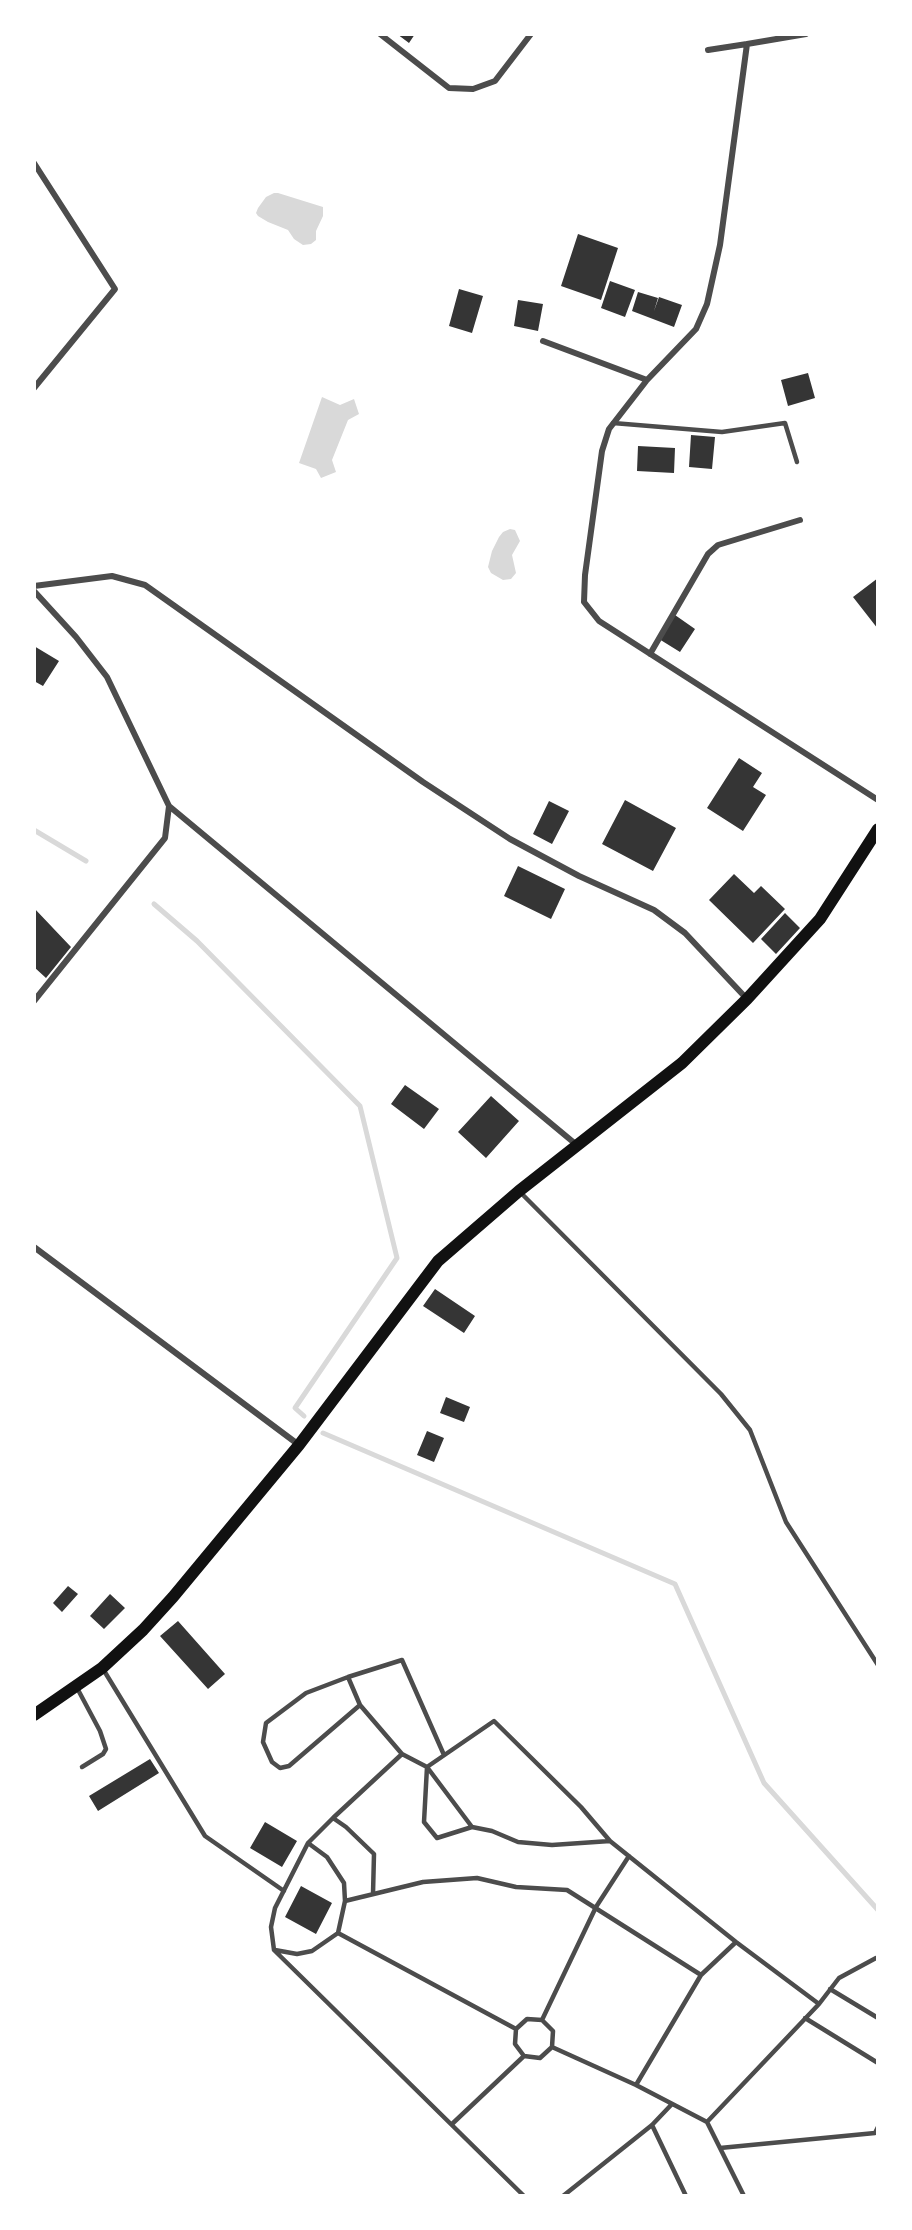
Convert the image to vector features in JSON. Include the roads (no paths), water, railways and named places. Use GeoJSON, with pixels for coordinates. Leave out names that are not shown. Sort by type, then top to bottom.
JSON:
{"type":"FeatureCollection","features":[{"type":"Feature","properties":{"kind":"main road"},"geometry":{"type":"LineString","coordinates":[[34,1715],[102,1668],[143,1630],[173,1597],[299,1445],[438,1261],[519,1191],[682,1063],[747,999],[820,919],[878,829]]}},
{"type":"Feature","properties":{"kind":"street"},"geometry":{"type":"LineString","coordinates":[[380,34],[449,88],[473,89],[495,81],[530,35]]}},
{"type":"Feature","properties":{"kind":"street"},"geometry":{"type":"LineString","coordinates":[[708,50],[806,34]]}},
{"type":"Feature","properties":{"kind":"street"},"geometry":{"type":"LineString","coordinates":[[747,44],[720,245],[707,304],[696,329],[647,380],[609,429],[602,451],[585,575],[584,602],[599,621],[704,691],[878,800]]}},
{"type":"Feature","properties":{"kind":"street"},"geometry":{"type":"LineString","coordinates":[[34,163],[115,289],[34,388]]}},
{"type":"Feature","properties":{"kind":"street"},"geometry":{"type":"LineString","coordinates":[[543,341],[647,380]]}},
{"type":"Feature","properties":{"kind":"street"},"geometry":{"type":"LineString","coordinates":[[650,654],[708,554],[718,545],[800,520]]}},
{"type":"Feature","properties":{"kind":"street"},"geometry":{"type":"LineString","coordinates":[[34,586],[112,576],[145,585],[423,782],[510,839],[579,876],[654,910],[685,933],[747,999]]}},
{"type":"Feature","properties":{"kind":"street"},"geometry":{"type":"LineString","coordinates":[[34,591],[76,637],[107,677],[169,806],[579,1146]]}},
{"type":"Feature","properties":{"kind":"street"},"geometry":{"type":"LineString","coordinates":[[34,1001],[165,838],[169,806]]}},
{"type":"Feature","properties":{"kind":"street"},"geometry":{"type":"LineString","coordinates":[[34,1247],[299,1445]]}},
{"type":"Feature","properties":{"kind":"lane"},"geometry":{"type":"LineString","coordinates":[[614,423],[722,432],[784,423],[796,462]]}},
{"type":"Feature","properties":{"kind":"lane"},"geometry":{"type":"LineString","coordinates":[[519,1191],[721,1394],[750,1430],[786,1522],[878,1665]]}},
{"type":"Feature","properties":{"kind":"lane"},"geometry":{"type":"LineString","coordinates":[[360,1705],[289,1766],[280,1768],[273,1762],[263,1742],[266,1723],[306,1693],[402,1660],[444,1755]]}},
{"type":"Feature","properties":{"kind":"lane"},"geometry":{"type":"LineString","coordinates":[[102,1668],[205,1836],[284,1891]]}},
{"type":"Feature","properties":{"kind":"lane"},"geometry":{"type":"LineString","coordinates":[[348,1677],[360,1705],[402,1754],[427,1767],[472,1827]]}},
{"type":"Feature","properties":{"kind":"lane"},"geometry":{"type":"LineString","coordinates":[[76,1686],[100,1731],[106,1749],[103,1754],[82,1767]]}},
{"type":"Feature","properties":{"kind":"lane"},"geometry":{"type":"LineString","coordinates":[[427,1767],[494,1721],[581,1807],[610,1841],[736,1942],[819,2004]]}},
{"type":"Feature","properties":{"kind":"lane"},"geometry":{"type":"LineString","coordinates":[[402,1754],[308,1844],[274,1908],[271,1927],[274,1950],[524,2196]]}},
{"type":"Feature","properties":{"kind":"lane"},"geometry":{"type":"LineString","coordinates":[[427,1767],[424,1822],[436,1838],[472,1827],[492,1831],[518,1842],[552,1845],[610,1841]]}},
{"type":"Feature","properties":{"kind":"lane"},"geometry":{"type":"LineString","coordinates":[[333,1818],[346,1827],[374,1854],[373,1894]]}},
{"type":"Feature","properties":{"kind":"lane"},"geometry":{"type":"LineString","coordinates":[[274,1950],[297,1954],[312,1950],[338,1933],[345,1902],[344,1883],[327,1857],[308,1844]]}},
{"type":"Feature","properties":{"kind":"lane"},"geometry":{"type":"LineString","coordinates":[[542,2020],[596,1907],[629,1856]]}},
{"type":"Feature","properties":{"kind":"lane"},"geometry":{"type":"LineString","coordinates":[[345,1902],[423,1882],[477,1878],[516,1887],[567,1890],[701,1975]]}},
{"type":"Feature","properties":{"kind":"lane"},"geometry":{"type":"LineString","coordinates":[[338,1933],[516,2029]]}},
{"type":"Feature","properties":{"kind":"lane"},"geometry":{"type":"LineString","coordinates":[[636,2085],[701,1975],[736,1942]]}},
{"type":"Feature","properties":{"kind":"lane"},"geometry":{"type":"LineString","coordinates":[[707,2122],[819,2004],[839,1978],[878,1959]]}},
{"type":"Feature","properties":{"kind":"lane"},"geometry":{"type":"LineString","coordinates":[[830,1989],[878,2018]]}},
{"type":"Feature","properties":{"kind":"lane"},"geometry":{"type":"LineString","coordinates":[[805,2018],[878,2063]]}},
{"type":"Feature","properties":{"kind":"lane"},"geometry":{"type":"LineString","coordinates":[[527,2019],[542,2020],[553,2031],[552,2048],[540,2058],[524,2056],[514,2044],[516,2029],[527,2019]]}},
{"type":"Feature","properties":{"kind":"lane"},"geometry":{"type":"LineString","coordinates":[[552,2048],[636,2085],[707,2122],[744,2196]]}},
{"type":"Feature","properties":{"kind":"lane"},"geometry":{"type":"LineString","coordinates":[[452,2124],[524,2056]]}},
{"type":"Feature","properties":{"kind":"lane"},"geometry":{"type":"LineString","coordinates":[[564,2196],[652,2125],[672,2104]]}},
{"type":"Feature","properties":{"kind":"lane"},"geometry":{"type":"LineString","coordinates":[[652,2125],[686,2196]]}},
{"type":"Feature","properties":{"kind":"lane"},"geometry":{"type":"LineString","coordinates":[[720,2148],[875,2133],[878,2127]]}},
{"type":"Feature","properties":{"kind":"waterway"},"geometry":{"type":"LineString","coordinates":[[34,830],[86,861]]}},
{"type":"Feature","properties":{"kind":"waterway"},"geometry":{"type":"LineString","coordinates":[[154,904],[197,941],[360,1106],[397,1258],[295,1408],[304,1416]]}},
{"type":"Feature","properties":{"kind":"waterway"},"geometry":{"type":"LineString","coordinates":[[323,1433],[675,1584],[764,1783],[878,1910]]}}]}
